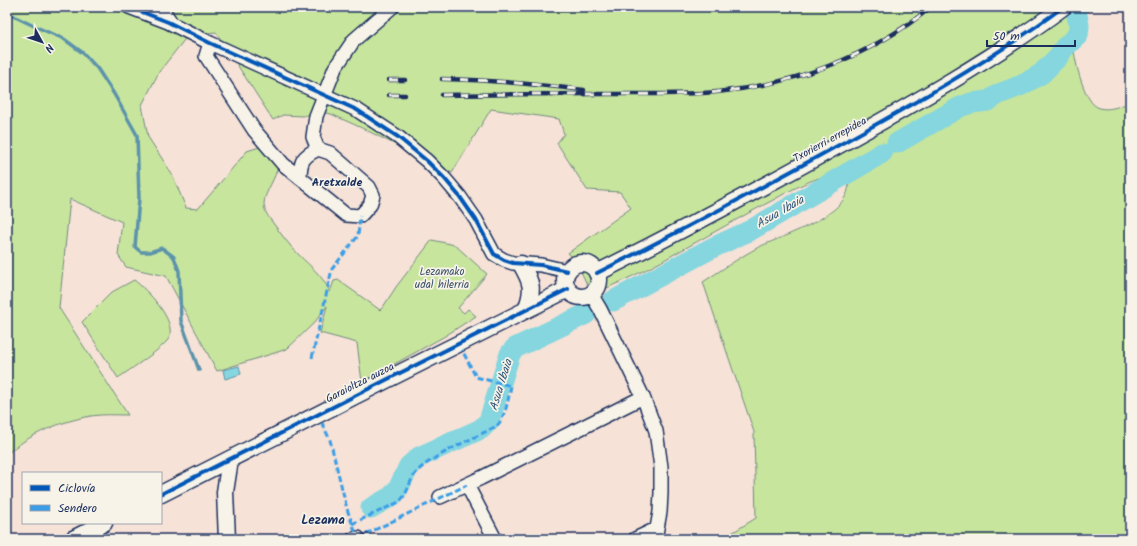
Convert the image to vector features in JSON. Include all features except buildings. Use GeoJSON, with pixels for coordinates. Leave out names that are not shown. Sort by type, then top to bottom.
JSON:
{"type":"FeatureCollection","features":[{"type":"Feature","properties":{"kind":"street"},"geometry":{"type":"LineString","coordinates":[[130,7],[172,24],[210,43],[357,110],[398,136],[427,161],[460,197],[476,220],[494,254],[504,260],[521,264],[541,265],[567,271]]}},
{"type":"Feature","properties":{"kind":"street"},"geometry":{"type":"LineString","coordinates":[[161,7],[172,24]]}},
{"type":"Feature","properties":{"kind":"street"},"geometry":{"type":"LineString","coordinates":[[318,149],[313,137],[316,116],[335,68],[354,40],[392,7]]}},
{"type":"Feature","properties":{"kind":"street","name":"Txorierri errepidea"},"geometry":{"type":"LineString","coordinates":[[597,273],[719,210],[875,125],[963,74],[1063,7]]}},
{"type":"Feature","properties":{"kind":"street"},"geometry":{"type":"LineString","coordinates":[[210,43],[206,56],[254,130],[283,164],[300,178],[346,215],[360,216],[370,205],[373,195],[368,187],[330,153],[318,149],[307,154],[300,165],[300,178]]}},
{"type":"Feature","properties":{"kind":"street"},"geometry":{"type":"LineString","coordinates":[[586,263],[593,267],[597,273],[598,284],[595,290],[591,294],[585,296],[572,294],[565,283],[567,271],[572,265],[586,263]]}},
{"type":"Feature","properties":{"kind":"street"},"geometry":{"type":"LineString","coordinates":[[521,264],[529,278],[532,288],[531,298],[526,310]]}},
{"type":"Feature","properties":{"kind":"street","name":"Garaioltza auzoa"},"geometry":{"type":"LineString","coordinates":[[162,493],[568,289]]}},
{"type":"Feature","properties":{"kind":"street"},"geometry":{"type":"LineString","coordinates":[[591,294],[600,309],[643,397],[656,431],[661,467],[660,499],[655,534],[635,539]]}},
{"type":"Feature","properties":{"kind":"street"},"geometry":{"type":"LineString","coordinates":[[440,497],[643,397]]}},
{"type":"Feature","properties":{"kind":"street"},"geometry":{"type":"LineString","coordinates":[[227,539],[225,492],[229,466],[228,460]]}},
{"type":"Feature","properties":{"kind":"street"},"geometry":{"type":"LineString","coordinates":[[467,484],[495,539]]}},
{"type":"Feature","properties":{"kind":"street"},"geometry":{"type":"LineString","coordinates":[[73,539],[102,524]]}},
{"type":"Feature","properties":{"kind":"green space","name":"Lezamako udal hilerria"},"geometry":{"type":"Polygon","coordinates":[[[7,7],[1092,7],[1077,22],[1074,27],[1073,35],[1075,57],[1086,94],[1097,107],[1105,109],[1118,107],[1130,102],[1130,539],[722,539],[756,518],[754,432],[703,282],[755,249],[813,223],[828,214],[840,204],[847,193],[848,180],[841,176],[831,175],[802,185],[652,267],[592,295],[576,261],[568,253],[631,208],[620,192],[587,190],[557,143],[564,134],[559,119],[491,109],[452,173],[331,114],[320,112],[303,116],[283,115],[273,120],[216,32],[188,35],[159,72],[142,105],[148,137],[172,174],[186,208],[198,209],[247,151],[269,144],[278,164],[265,199],[264,207],[266,212],[288,243],[320,277],[330,292],[334,281],[338,280],[380,310],[432,240],[455,245],[487,274],[458,308],[464,313],[468,309],[476,316],[445,336],[362,382],[357,343],[320,333],[327,306],[315,322],[287,349],[217,371],[166,276],[126,267],[118,255],[122,222],[70,199],[59,308],[128,415],[96,415],[69,421],[46,429],[25,440],[7,454],[7,7]]]}},
{"type":"Feature","properties":{"kind":"green space"},"geometry":{"type":"Polygon","coordinates":[[[134,280],[146,290],[165,314],[169,323],[169,338],[161,347],[146,359],[118,378],[82,322],[112,292],[134,280]]]}},
{"type":"Feature","properties":{"kind":"water"},"geometry":{"type":"Polygon","coordinates":[[[239,366],[241,374],[225,379],[223,370],[239,366]]]}},
{"type":"Feature","properties":{"kind":"waterway","name":"Asua Ibaia"},"geometry":{"type":"LineString","coordinates":[[897,143],[960,107],[971,103],[988,101],[999,94],[1022,85],[1041,74],[1058,57],[1064,48],[1078,35],[1079,26],[1076,10]]}},
{"type":"Feature","properties":{"kind":"waterway"},"geometry":{"type":"LineString","coordinates":[[7,13],[64,39],[83,53],[97,68],[114,94],[137,135],[139,198],[135,247],[141,252],[150,252],[162,248],[174,257],[179,271],[181,321],[199,370]]}},
{"type":"Feature","properties":{"kind":"waterway","name":"Asua Ibaia"},"geometry":{"type":"LineString","coordinates":[[613,301],[712,248],[751,230],[882,153]]}},
{"type":"Feature","properties":{"kind":"waterway","name":"Asua Ibaia"},"geometry":{"type":"LineString","coordinates":[[371,508],[392,496],[399,487],[409,466],[419,457],[481,429],[489,421],[510,354],[515,348],[586,314]]}},
{"type":"Feature","properties":{"kind":"railway"},"geometry":{"type":"LineString","coordinates":[[442,95],[675,94],[717,92],[746,88],[803,75],[857,54],[907,25],[931,7]]}},
{"type":"Feature","properties":{"kind":"railway"},"geometry":{"type":"LineString","coordinates":[[442,79],[478,80],[584,90]]}},
{"type":"Feature","properties":{"kind":"railway"},"geometry":{"type":"LineString","coordinates":[[389,80],[405,80]]}},
{"type":"Feature","properties":{"kind":"railway"},"geometry":{"type":"LineString","coordinates":[[389,95],[405,95]]}},
{"type":"Feature","properties":{"kind":"marked path"},"geometry":{"type":"LineString","coordinates":[[312,358],[332,269],[358,236],[360,216]]}},
{"type":"Feature","properties":{"kind":"marked path"},"geometry":{"type":"LineString","coordinates":[[352,524],[399,502],[405,495],[413,476],[422,467],[441,454],[497,426],[500,422],[503,417],[511,386],[476,377],[462,350]]}},
{"type":"Feature","properties":{"kind":"marked path"},"geometry":{"type":"LineString","coordinates":[[322,423],[330,440],[347,509],[358,539]]}},
{"type":"Feature","properties":{"kind":"marked path"},"geometry":{"type":"LineString","coordinates":[[358,538],[467,485]]}},
{"type":"Feature","properties":{"kind":"cycle path"},"geometry":{"type":"LineString","coordinates":[[129,7],[168,22],[210,43],[357,110],[398,137],[427,161],[444,178],[460,197],[476,220],[494,254],[513,263],[541,265],[567,271]]}},
{"type":"Feature","properties":{"kind":"cycle path"},"geometry":{"type":"LineString","coordinates":[[597,273],[742,198],[918,101],[1006,47],[1063,7]]}},
{"type":"Feature","properties":{"kind":"cycle path"},"geometry":{"type":"LineString","coordinates":[[162,493],[568,289]]}},
{"type":"Feature","properties":{"kind":"district","name":"Aretxalde"},"geometry":{"type":"Point","coordinates":[337,182]}},
{"type":"Feature","properties":{"kind":"district","name":"Lezama"},"geometry":{"type":"Point","coordinates":[323,520]}}]}
